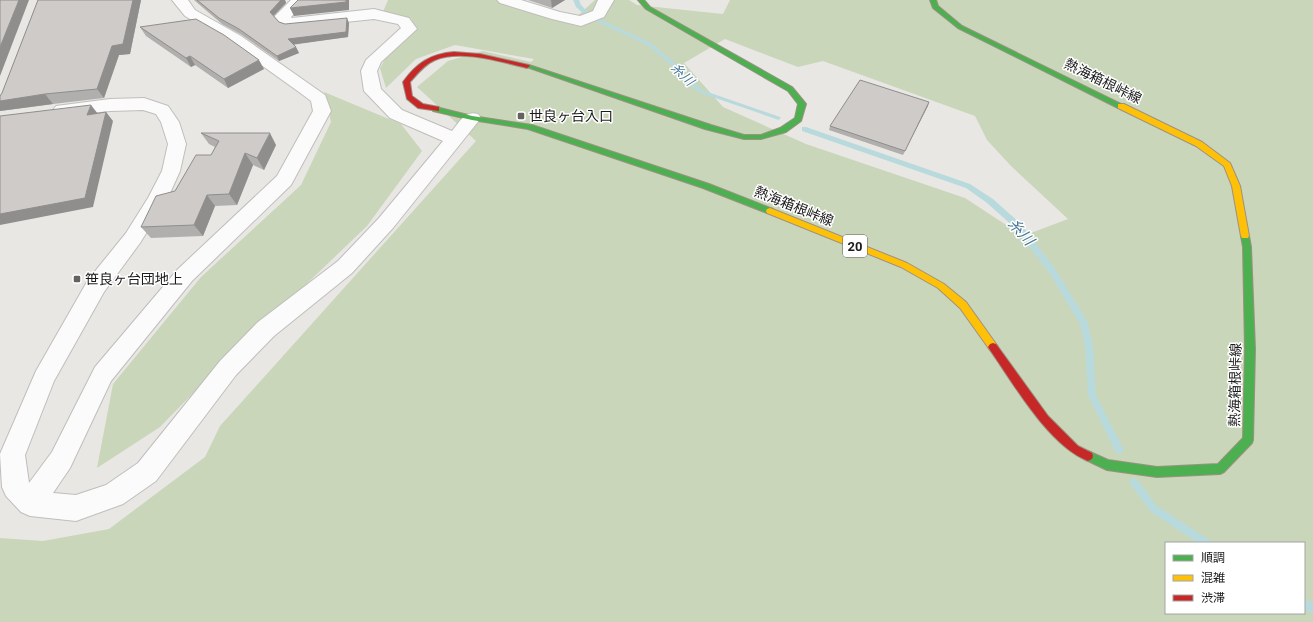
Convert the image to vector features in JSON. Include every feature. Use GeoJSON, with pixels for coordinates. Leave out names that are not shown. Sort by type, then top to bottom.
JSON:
{"type":"FeatureCollection","features":[{"type":"Feature","properties":{"kind":"main road","name":"熱海箱根峠線"},"geometry":{"type":"LineString","coordinates":[[642,0],[648,8],[790,89],[802,104],[798,119],[783,130],[761,137],[744,137],[708,127],[530,67],[476,54],[454,54],[434,57],[421,65],[406,82],[409,97],[421,106],[472,118],[529,127],[706,186],[904,265],[941,286],[963,305],[1044,419],[1074,448],[1107,465],[1157,472],[1220,469],[1248,440],[1250,349],[1247,246],[1236,186],[1227,165],[1199,144],[960,27],[935,7],[933,0]]}},
{"type":"Feature","properties":{"kind":"street"},"geometry":{"type":"LineString","coordinates":[[300,0],[282,18],[288,23],[374,14],[404,21],[409,29],[374,60],[369,71],[373,91],[396,114],[455,139]]}},
{"type":"Feature","properties":{"kind":"street"},"geometry":{"type":"LineString","coordinates":[[505,0],[557,16],[580,21],[599,14],[606,0]]}},
{"type":"Feature","properties":{"kind":"street"},"geometry":{"type":"LineString","coordinates":[[30,503],[61,460],[103,374],[185,275],[284,180],[322,110],[319,99],[235,40],[190,13],[185,1]]}},
{"type":"Feature","properties":{"kind":"street"},"geometry":{"type":"LineString","coordinates":[[45,112],[110,105],[144,104],[162,110],[170,122],[177,144],[171,171],[156,200],[133,238],[96,286],[44,378],[12,455],[15,487],[30,503],[76,508],[114,495],[147,472],[228,368],[266,329],[345,267],[386,223],[472,118]]}},
{"type":"Feature","properties":{"kind":"green space"},"geometry":{"type":"Polygon","coordinates":[[[388,0],[505,0],[572,21],[595,0],[629,0],[637,5],[723,14],[730,0],[1313,0],[1313,622],[0,622],[0,538],[43,541],[109,529],[205,457],[220,426],[476,141],[417,87],[448,61],[483,51],[531,62],[534,59],[455,45],[416,59],[386,88],[380,68],[390,50],[412,19],[382,14],[388,0]],[[725,39],[684,63],[723,107],[806,144],[965,198],[1023,236],[1068,219],[1011,166],[987,140],[975,116],[823,61],[798,67],[725,39]]]}},
{"type":"Feature","properties":{"kind":"green space"},"geometry":{"type":"Polygon","coordinates":[[[324,92],[401,124],[422,151],[367,226],[201,385],[160,427],[97,468],[113,384],[201,277],[301,185],[331,122],[324,92]]]}},
{"type":"Feature","properties":{"kind":"building"},"geometry":{"type":"Polygon","coordinates":[[[0,0],[19,0],[0,47],[0,0]]]}},
{"type":"Feature","properties":{"kind":"building"},"geometry":{"type":"Polygon","coordinates":[[[38,0],[133,0],[123,44],[112,46],[97,89],[45,94],[0,101],[0,96],[38,0]]]}},
{"type":"Feature","properties":{"kind":"building"},"geometry":{"type":"Polygon","coordinates":[[[197,0],[281,0],[270,12],[279,22],[285,24],[347,18],[346,32],[288,39],[296,47],[277,56],[239,29],[219,18],[197,0]]]}},
{"type":"Feature","properties":{"kind":"building"},"geometry":{"type":"Polygon","coordinates":[[[298,0],[346,0],[346,2],[290,8],[298,0]]]}},
{"type":"Feature","properties":{"kind":"building"},"geometry":{"type":"Polygon","coordinates":[[[196,19],[224,35],[259,60],[224,79],[190,56],[186,58],[140,27],[196,19]]]}},
{"type":"Feature","properties":{"kind":"building"},"geometry":{"type":"Polygon","coordinates":[[[860,80],[929,102],[905,151],[830,126],[860,80]]]}},
{"type":"Feature","properties":{"kind":"building"},"geometry":{"type":"Polygon","coordinates":[[[91,105],[87,115],[106,112],[85,198],[0,214],[0,116],[91,105]]]}},
{"type":"Feature","properties":{"kind":"building"},"geometry":{"type":"Polygon","coordinates":[[[201,133],[270,133],[257,158],[245,153],[229,194],[207,195],[194,225],[141,227],[156,196],[175,191],[196,155],[211,155],[219,141],[201,133]]]}},
{"type":"Feature","properties":{"kind":"waterway","name":"糸川"},"geometry":{"type":"LineString","coordinates":[[576,0],[578,6],[587,14]]}},
{"type":"Feature","properties":{"kind":"waterway","name":"糸川"},"geometry":{"type":"LineString","coordinates":[[593,18],[649,44],[680,70],[685,77],[700,91],[778,118]]}},
{"type":"Feature","properties":{"kind":"waterway","name":"糸川"},"geometry":{"type":"LineString","coordinates":[[804,129],[968,186],[990,201],[1018,226],[1053,272],[1084,323],[1089,346],[1092,395],[1119,450]]}},
{"type":"Feature","properties":{"kind":"waterway","name":"糸川"},"geometry":{"type":"LineString","coordinates":[[1134,482],[1154,509],[1205,542]]}},
{"type":"Feature","properties":{"kind":"waterway","name":"糸川"},"geometry":{"type":"LineString","coordinates":[[1305,604],[1313,609]]}},
{"type":"Feature","properties":{"kind":"traffic: fast"},"geometry":{"type":"LineString","coordinates":[[527,66],[708,127],[744,137],[761,137],[783,130],[798,119],[802,104],[790,89],[648,8],[641,0]]}},
{"type":"Feature","properties":{"kind":"traffic: fast"},"geometry":{"type":"LineString","coordinates":[[933,0],[935,7],[960,27],[1121,106]]}},
{"type":"Feature","properties":{"kind":"traffic: fast"},"geometry":{"type":"LineString","coordinates":[[436,109],[472,118],[529,127],[706,186],[770,211]]}},
{"type":"Feature","properties":{"kind":"traffic: fast"},"geometry":{"type":"LineString","coordinates":[[1088,456],[1107,465],[1157,472],[1220,469],[1248,440],[1250,349],[1247,247],[1245,236]]}},
{"type":"Feature","properties":{"kind":"traffic: slow"},"geometry":{"type":"LineString","coordinates":[[1121,106],[1199,144],[1227,165],[1236,186],[1245,236]]}},
{"type":"Feature","properties":{"kind":"traffic: slow"},"geometry":{"type":"LineString","coordinates":[[770,211],[904,265],[941,286],[963,305],[993,347]]}},
{"type":"Feature","properties":{"kind":"traffic: jam"},"geometry":{"type":"LineString","coordinates":[[436,109],[421,106],[409,97],[406,82],[422,65],[433,58],[443,55],[467,54],[527,66]]}},
{"type":"Feature","properties":{"kind":"traffic: jam"},"geometry":{"type":"LineString","coordinates":[[993,347],[1044,419],[1074,449],[1088,456]]}},
{"type":"Feature","properties":{"kind":"place","name":"世良ヶ台入口"},"geometry":{"type":"Point","coordinates":[521,116]}},
{"type":"Feature","properties":{"kind":"place","name":"笹良ヶ台団地上"},"geometry":{"type":"Point","coordinates":[77,279]}}]}
